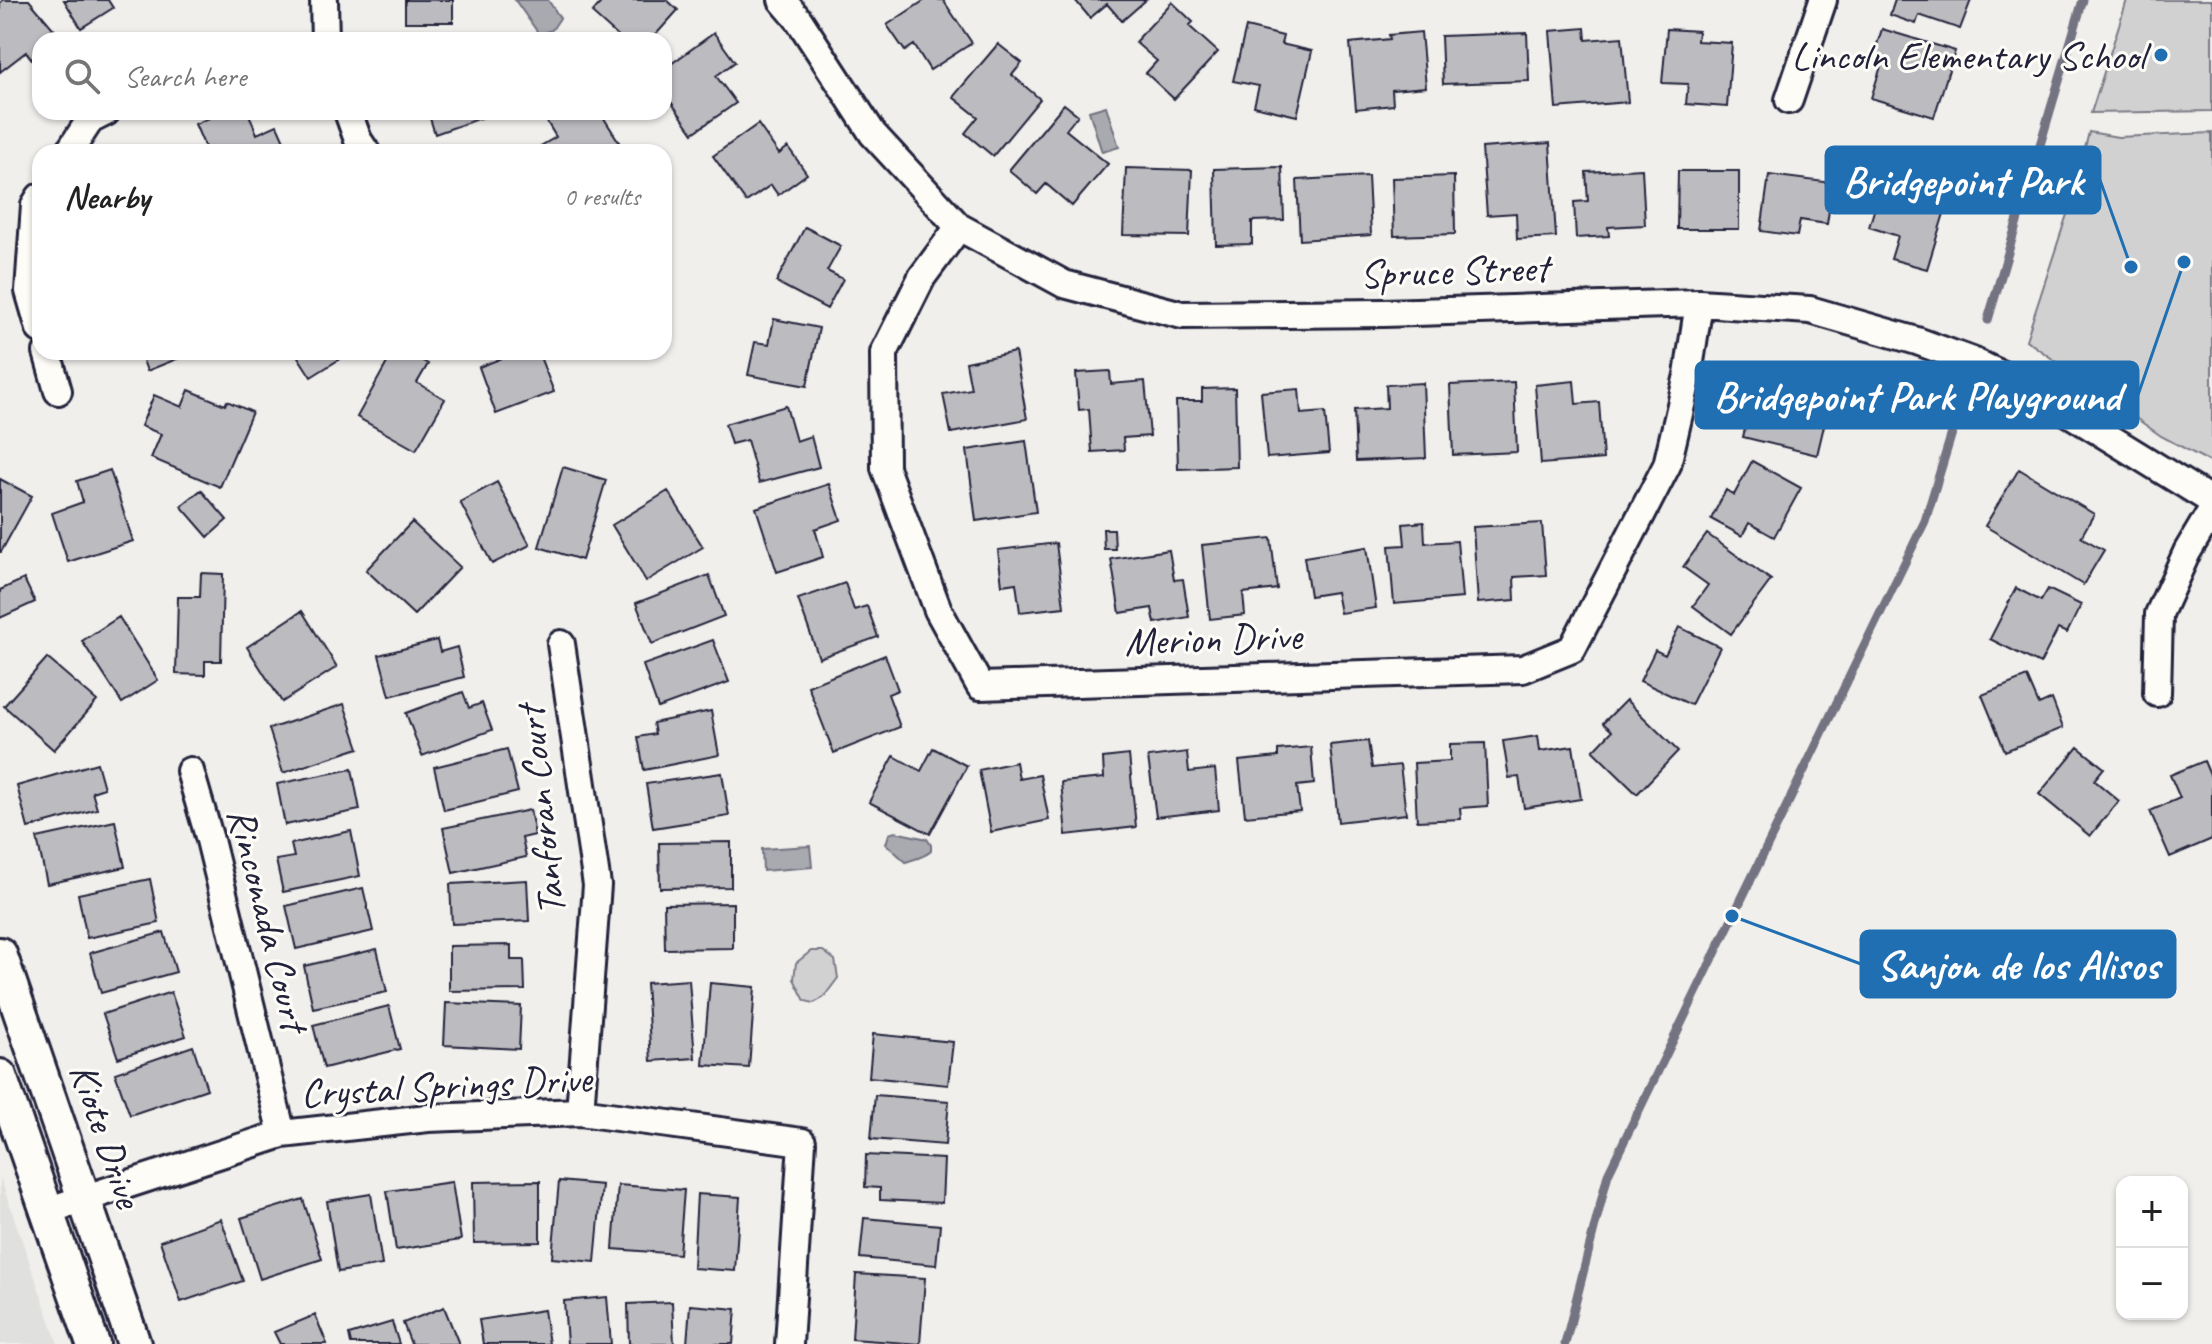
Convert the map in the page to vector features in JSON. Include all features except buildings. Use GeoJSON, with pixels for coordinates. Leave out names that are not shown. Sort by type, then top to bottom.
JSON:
{"type":"FeatureCollection","features":[{"type":"Feature","properties":{"kind":"street"},"geometry":{"type":"LineString","coordinates":[[324,0],[325,32]]}},
{"type":"Feature","properties":{"kind":"street","name":"Spruce Street"},"geometry":{"type":"LineString","coordinates":[[782,0],[799,20],[873,134],[959,227],[1064,284],[1182,315],[1384,313],[1699,303],[1810,310],[1917,341],[1972,361],[2024,385],[2212,501]]}},
{"type":"Feature","properties":{"kind":"street"},"geometry":{"type":"LineString","coordinates":[[1789,100],[1823,0]]}},
{"type":"Feature","properties":{"kind":"street"},"geometry":{"type":"LineString","coordinates":[[74,144],[90,120]]}},
{"type":"Feature","properties":{"kind":"street"},"geometry":{"type":"LineString","coordinates":[[351,120],[361,144]]}},
{"type":"Feature","properties":{"kind":"street","name":"Merion Drive"},"geometry":{"type":"LineString","coordinates":[[959,227],[922,277],[884,353],[885,468],[938,610],[980,686],[1523,669],[1572,649],[1667,465],[1688,375],[1699,303]]}},
{"type":"Feature","properties":{"kind":"street"},"geometry":{"type":"LineString","coordinates":[[32,248],[29,291],[32,301]]}},
{"type":"Feature","properties":{"kind":"street"},"geometry":{"type":"LineString","coordinates":[[49,360],[58,391]]}},
{"type":"Feature","properties":{"kind":"street"},"geometry":{"type":"LineString","coordinates":[[2157,693],[2159,614],[2187,552],[2212,510]]}},
{"type":"Feature","properties":{"kind":"street","name":"Tanforan Court"},"geometry":{"type":"LineString","coordinates":[[561,644],[597,885],[580,1112]]}},
{"type":"Feature","properties":{"kind":"street","name":"Rinconada Court"},"geometry":{"type":"LineString","coordinates":[[190,771],[210,840],[282,1134]]}},
{"type":"Feature","properties":{"kind":"street","name":"Kiote Drive"},"geometry":{"type":"LineString","coordinates":[[0,954],[134,1344]]}},
{"type":"Feature","properties":{"kind":"street","name":"Kiote Drive"},"geometry":{"type":"LineString","coordinates":[[0,1076],[93,1344]]}},
{"type":"Feature","properties":{"kind":"street","name":"Crystal Springs Drive"},"geometry":{"type":"LineString","coordinates":[[46,1211],[282,1134],[428,1118],[580,1112],[802,1142],[789,1344]]}},
{"type":"Feature","properties":{"kind":"shaded area"},"geometry":{"type":"Polygon","coordinates":[[[515,0],[548,0],[560,18],[552,30],[538,32],[515,0]]]}},
{"type":"Feature","properties":{"kind":"shaded area","name":"Lincoln Elementary School"},"geometry":{"type":"Polygon","coordinates":[[[2127,0],[2212,0],[2212,111],[2091,113],[2127,0]]]}},
{"type":"Feature","properties":{"kind":"shaded area"},"geometry":{"type":"Polygon","coordinates":[[[1106,106],[1119,147],[1102,152],[1089,111],[1106,106]]]}},
{"type":"Feature","properties":{"kind":"shaded area"},"geometry":{"type":"Polygon","coordinates":[[[2089,132],[2118,137],[2212,133],[2212,463],[2161,436],[2026,340],[2074,193],[2089,132]]]}},
{"type":"Feature","properties":{"kind":"shaded area"},"geometry":{"type":"Polygon","coordinates":[[[895,832],[927,839],[931,851],[906,862],[886,844],[889,834],[895,832]]]}},
{"type":"Feature","properties":{"kind":"shaded area"},"geometry":{"type":"Polygon","coordinates":[[[810,846],[812,867],[763,871],[762,849],[810,846]]]}},
{"type":"Feature","properties":{"kind":"shaded area"},"geometry":{"type":"Polygon","coordinates":[[[811,951],[823,951],[835,960],[838,978],[823,998],[814,1003],[805,1001],[794,979],[796,963],[811,951]]]}},
{"type":"Feature","properties":{"kind":"shaded area"},"geometry":{"type":"Polygon","coordinates":[[[0,1177],[58,1344],[0,1344],[0,1177]]]}},
{"type":"Feature","properties":{"kind":"waterway"},"geometry":{"type":"LineString","coordinates":[[1988,320],[2083,0]]}},
{"type":"Feature","properties":{"kind":"waterway"},"geometry":{"type":"LineString","coordinates":[[1565,1344],[1608,1174],[1925,521],[1959,410]]}},
{"type":"Feature","properties":{"kind":"place","name":"Lincoln Elementary School"},"geometry":{"type":"Point","coordinates":[2161,55]}},
{"type":"Feature","properties":{"kind":"place","name":"Bridgepoint Park Playground"},"geometry":{"type":"Point","coordinates":[2184,262]}},
{"type":"Feature","properties":{"kind":"place","name":"Bridgepoint Park"},"geometry":{"type":"Point","coordinates":[2131,267]}},
{"type":"Feature","properties":{"kind":"place","name":"Sanjon de los Alisos"},"geometry":{"type":"Point","coordinates":[1732,916]}}]}
